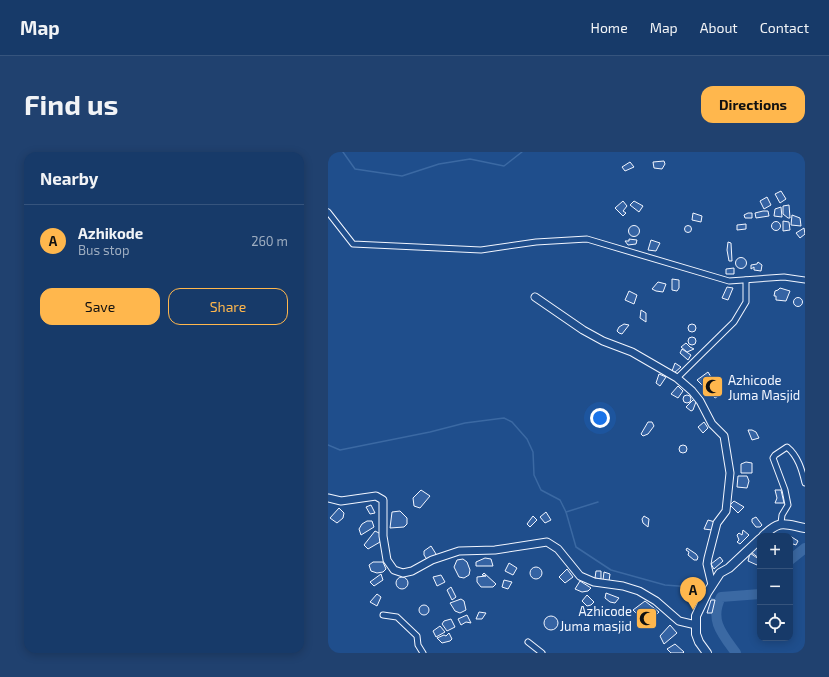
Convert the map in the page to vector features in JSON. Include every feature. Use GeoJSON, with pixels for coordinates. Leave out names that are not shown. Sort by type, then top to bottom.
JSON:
{"type":"FeatureCollection","features":[{"type":"Feature","properties":{"kind":"main road"},"geometry":{"type":"LineString","coordinates":[[766,533],[771,528],[781,523],[805,528]]}},
{"type":"Feature","properties":{"kind":"main road"},"geometry":{"type":"LineString","coordinates":[[707,653],[699,642],[696,616],[720,573],[729,568],[757,542]]}},
{"type":"Feature","properties":{"kind":"street"},"geometry":{"type":"LineString","coordinates":[[328,212],[353,244],[481,250],[536,242],[587,238],[729,281],[784,277],[805,280]]}},
{"type":"Feature","properties":{"kind":"street"},"geometry":{"type":"LineString","coordinates":[[677,378],[734,322],[746,302],[746,280]]}},
{"type":"Feature","properties":{"kind":"street"},"geometry":{"type":"LineString","coordinates":[[535,297],[583,330],[603,341],[632,352],[677,378],[692,391],[700,401],[712,424],[724,436],[727,446],[730,473],[726,511],[717,524],[707,564],[712,585]]}},
{"type":"Feature","properties":{"kind":"street"},"geometry":{"type":"LineString","coordinates":[[781,523],[782,515],[788,505],[785,490],[773,458],[775,454],[787,447],[793,452],[798,460],[805,483]]}},
{"type":"Feature","properties":{"kind":"street"},"geometry":{"type":"LineString","coordinates":[[328,498],[341,501],[376,496],[383,500],[383,536],[387,560],[394,570],[403,573],[412,571],[432,560],[459,551],[495,550],[547,542],[558,549],[580,576],[594,582],[624,586],[639,591],[656,601],[679,621],[696,625]]}},
{"type":"Feature","properties":{"kind":"street"},"geometry":{"type":"LineString","coordinates":[[384,615],[396,617],[417,636],[418,645],[423,653]]}},
{"type":"Feature","properties":{"kind":"street"},"geometry":{"type":"LineString","coordinates":[[528,642],[542,653]]}},
{"type":"Feature","properties":{"kind":"building"},"geometry":{"type":"Polygon","coordinates":[[[664,161],[665,164],[662,169],[654,168],[653,162],[664,161]]]}},
{"type":"Feature","properties":{"kind":"building"},"geometry":{"type":"Polygon","coordinates":[[[630,162],[634,167],[625,171],[622,167],[630,162]]]}},
{"type":"Feature","properties":{"kind":"building"},"geometry":{"type":"Polygon","coordinates":[[[781,191],[786,199],[780,203],[775,194],[781,191]]]}},
{"type":"Feature","properties":{"kind":"building"},"geometry":{"type":"Polygon","coordinates":[[[767,197],[771,205],[764,209],[760,201],[767,197]]]}},
{"type":"Feature","properties":{"kind":"building"},"geometry":{"type":"Polygon","coordinates":[[[623,201],[627,206],[623,211],[626,213],[623,216],[615,208],[623,201]]]}},
{"type":"Feature","properties":{"kind":"building"},"geometry":{"type":"Polygon","coordinates":[[[634,201],[643,206],[639,212],[630,205],[634,201]]]}},
{"type":"Feature","properties":{"kind":"building"},"geometry":{"type":"Polygon","coordinates":[[[789,205],[790,218],[788,218],[783,214],[783,206],[789,205]]]}},
{"type":"Feature","properties":{"kind":"building"},"geometry":{"type":"Polygon","coordinates":[[[781,207],[782,217],[774,216],[775,209],[781,207]]]}},
{"type":"Feature","properties":{"kind":"building"},"geometry":{"type":"Polygon","coordinates":[[[768,211],[769,216],[756,218],[755,213],[768,211]]]}},
{"type":"Feature","properties":{"kind":"building"},"geometry":{"type":"Polygon","coordinates":[[[693,213],[702,216],[701,222],[692,220],[693,213]]]}},
{"type":"Feature","properties":{"kind":"building"},"geometry":{"type":"Polygon","coordinates":[[[752,213],[752,218],[745,218],[744,215],[752,213]]]}},
{"type":"Feature","properties":{"kind":"building"},"geometry":{"type":"Polygon","coordinates":[[[792,215],[800,218],[801,226],[791,225],[792,215]]]}},
{"type":"Feature","properties":{"kind":"building"},"geometry":{"type":"Polygon","coordinates":[[[776,221],[781,226],[776,231],[771,226],[776,221]]]}},
{"type":"Feature","properties":{"kind":"building"},"geometry":{"type":"Polygon","coordinates":[[[783,221],[789,222],[790,230],[783,231],[783,221]]]}},
{"type":"Feature","properties":{"kind":"building"},"geometry":{"type":"Polygon","coordinates":[[[746,224],[746,229],[737,230],[737,225],[746,224]]]}},
{"type":"Feature","properties":{"kind":"building"},"geometry":{"type":"Polygon","coordinates":[[[634,225],[638,227],[640,231],[638,235],[634,237],[630,235],[628,231],[630,227],[634,225]]]}},
{"type":"Feature","properties":{"kind":"building"},"geometry":{"type":"Polygon","coordinates":[[[688,225],[691,226],[691,232],[688,233],[685,232],[684,229],[685,226],[688,225]]]}},
{"type":"Feature","properties":{"kind":"building"},"geometry":{"type":"Polygon","coordinates":[[[804,228],[805,234],[800,238],[796,233],[804,228]]]}},
{"type":"Feature","properties":{"kind":"building"},"geometry":{"type":"Polygon","coordinates":[[[629,239],[637,240],[636,244],[628,245],[625,241],[629,241],[629,239]]]}},
{"type":"Feature","properties":{"kind":"building"},"geometry":{"type":"Polygon","coordinates":[[[651,240],[660,243],[656,251],[648,250],[651,240]]]}},
{"type":"Feature","properties":{"kind":"building"},"geometry":{"type":"Polygon","coordinates":[[[728,242],[731,243],[732,261],[729,261],[727,250],[728,242]]]}},
{"type":"Feature","properties":{"kind":"building"},"geometry":{"type":"Polygon","coordinates":[[[741,257],[745,259],[747,263],[745,267],[741,269],[737,267],[735,263],[737,259],[741,257]]]}},
{"type":"Feature","properties":{"kind":"building"},"geometry":{"type":"Polygon","coordinates":[[[758,262],[762,265],[761,271],[754,270],[754,267],[751,269],[751,265],[757,264],[758,262]]]}},
{"type":"Feature","properties":{"kind":"building"},"geometry":{"type":"Polygon","coordinates":[[[734,268],[734,274],[726,274],[726,269],[734,268]]]}},
{"type":"Feature","properties":{"kind":"building"},"geometry":{"type":"Polygon","coordinates":[[[672,279],[679,280],[679,288],[677,291],[672,290],[672,279]]]}},
{"type":"Feature","properties":{"kind":"building"},"geometry":{"type":"Polygon","coordinates":[[[658,282],[666,284],[663,292],[652,289],[658,282]]]}},
{"type":"Feature","properties":{"kind":"building"},"geometry":{"type":"Polygon","coordinates":[[[727,287],[733,288],[728,300],[722,298],[727,287]]]}},
{"type":"Feature","properties":{"kind":"building"},"geometry":{"type":"Polygon","coordinates":[[[780,288],[790,291],[786,301],[776,300],[776,296],[774,296],[775,291],[780,288]]]}},
{"type":"Feature","properties":{"kind":"building"},"geometry":{"type":"Polygon","coordinates":[[[629,291],[637,295],[634,304],[625,300],[629,291]]]}},
{"type":"Feature","properties":{"kind":"building"},"geometry":{"type":"Polygon","coordinates":[[[796,298],[800,298],[802,302],[800,306],[796,306],[794,304],[794,300],[796,298]]]}},
{"type":"Feature","properties":{"kind":"building"},"geometry":{"type":"Polygon","coordinates":[[[641,310],[646,313],[646,322],[640,318],[641,310]]]}},
{"type":"Feature","properties":{"kind":"building"},"geometry":{"type":"Polygon","coordinates":[[[624,324],[629,325],[622,334],[619,333],[617,331],[619,327],[624,324]]]}},
{"type":"Feature","properties":{"kind":"building"},"geometry":{"type":"Polygon","coordinates":[[[690,324],[694,324],[696,328],[694,332],[690,332],[688,330],[688,326],[690,324]]]}},
{"type":"Feature","properties":{"kind":"building"},"geometry":{"type":"Polygon","coordinates":[[[690,337],[694,337],[696,341],[694,345],[690,345],[688,343],[688,339],[690,337]]]}},
{"type":"Feature","properties":{"kind":"building"},"geometry":{"type":"Polygon","coordinates":[[[686,343],[694,349],[687,352],[681,347],[686,343]]]}},
{"type":"Feature","properties":{"kind":"building"},"geometry":{"type":"Polygon","coordinates":[[[682,349],[691,355],[688,360],[680,353],[682,349]]]}},
{"type":"Feature","properties":{"kind":"building"},"geometry":{"type":"Polygon","coordinates":[[[675,363],[681,367],[674,373],[672,371],[675,363]]]}},
{"type":"Feature","properties":{"kind":"building"},"geometry":{"type":"Polygon","coordinates":[[[708,372],[718,383],[722,394],[715,398],[697,380],[708,372]]]}},
{"type":"Feature","properties":{"kind":"building"},"geometry":{"type":"Polygon","coordinates":[[[659,374],[666,377],[660,386],[656,383],[659,374]]]}},
{"type":"Feature","properties":{"kind":"building"},"geometry":{"type":"Polygon","coordinates":[[[678,386],[683,391],[678,398],[671,394],[678,386]]]}},
{"type":"Feature","properties":{"kind":"building"},"geometry":{"type":"Polygon","coordinates":[[[685,395],[689,395],[691,399],[689,403],[685,403],[683,401],[683,397],[685,395]]]}},
{"type":"Feature","properties":{"kind":"building"},"geometry":{"type":"Polygon","coordinates":[[[697,399],[693,410],[691,411],[686,407],[693,400],[697,399]]]}},
{"type":"Feature","properties":{"kind":"building"},"geometry":{"type":"Polygon","coordinates":[[[648,422],[652,422],[654,426],[648,434],[643,436],[641,434],[648,422]]]}},
{"type":"Feature","properties":{"kind":"building"},"geometry":{"type":"Polygon","coordinates":[[[704,422],[708,428],[703,433],[698,427],[704,422]]]}},
{"type":"Feature","properties":{"kind":"building"},"geometry":{"type":"Polygon","coordinates":[[[748,430],[756,432],[759,438],[752,440],[748,430]]]}},
{"type":"Feature","properties":{"kind":"building"},"geometry":{"type":"Polygon","coordinates":[[[683,445],[686,446],[686,452],[683,453],[680,452],[679,449],[680,446],[683,445]]]}},
{"type":"Feature","properties":{"kind":"building"},"geometry":{"type":"Polygon","coordinates":[[[746,462],[752,463],[752,473],[741,473],[741,464],[746,462]]]}},
{"type":"Feature","properties":{"kind":"building"},"geometry":{"type":"Polygon","coordinates":[[[738,476],[747,476],[749,481],[747,488],[737,487],[738,476]]]}},
{"type":"Feature","properties":{"kind":"building"},"geometry":{"type":"Polygon","coordinates":[[[421,490],[430,496],[420,508],[414,506],[413,498],[421,490]]]}},
{"type":"Feature","properties":{"kind":"building"},"geometry":{"type":"Polygon","coordinates":[[[775,490],[781,490],[784,503],[775,503],[777,498],[775,490]]]}},
{"type":"Feature","properties":{"kind":"building"},"geometry":{"type":"Polygon","coordinates":[[[734,501],[744,507],[738,513],[730,505],[734,501]]]}},
{"type":"Feature","properties":{"kind":"building"},"geometry":{"type":"Polygon","coordinates":[[[371,505],[375,513],[370,514],[366,507],[371,505]]]}},
{"type":"Feature","properties":{"kind":"building"},"geometry":{"type":"Polygon","coordinates":[[[339,508],[344,513],[343,518],[337,523],[330,518],[339,508]]]}},
{"type":"Feature","properties":{"kind":"building"},"geometry":{"type":"Polygon","coordinates":[[[400,511],[407,518],[407,524],[404,527],[390,528],[392,512],[400,511]]]}},
{"type":"Feature","properties":{"kind":"building"},"geometry":{"type":"Polygon","coordinates":[[[546,512],[551,520],[545,523],[540,517],[546,512]]]}},
{"type":"Feature","properties":{"kind":"building"},"geometry":{"type":"Polygon","coordinates":[[[533,516],[537,520],[530,527],[527,524],[533,516]]]}},
{"type":"Feature","properties":{"kind":"building"},"geometry":{"type":"Polygon","coordinates":[[[644,516],[649,519],[648,527],[643,523],[642,519],[644,516]]]}},
{"type":"Feature","properties":{"kind":"building"},"geometry":{"type":"Polygon","coordinates":[[[756,517],[762,525],[760,527],[756,527],[752,522],[752,519],[756,517]]]}},
{"type":"Feature","properties":{"kind":"building"},"geometry":{"type":"Polygon","coordinates":[[[708,520],[715,522],[712,530],[704,529],[708,520]]]}},
{"type":"Feature","properties":{"kind":"building"},"geometry":{"type":"Polygon","coordinates":[[[367,521],[372,521],[374,527],[361,535],[359,529],[362,524],[367,521]]]}},
{"type":"Feature","properties":{"kind":"building"},"geometry":{"type":"Polygon","coordinates":[[[743,530],[749,535],[740,544],[737,542],[739,540],[737,535],[739,533],[742,535],[743,530]]]}},
{"type":"Feature","properties":{"kind":"building"},"geometry":{"type":"Polygon","coordinates":[[[375,531],[381,534],[380,542],[368,549],[364,545],[375,531]]]}},
{"type":"Feature","properties":{"kind":"building"},"geometry":{"type":"Polygon","coordinates":[[[793,538],[798,541],[796,545],[793,544],[793,538]]]}},
{"type":"Feature","properties":{"kind":"building"},"geometry":{"type":"Polygon","coordinates":[[[431,546],[436,554],[434,560],[428,561],[424,555],[424,551],[431,546]]]}},
{"type":"Feature","properties":{"kind":"building"},"geometry":{"type":"Polygon","coordinates":[[[756,546],[757,547],[757,557],[751,552],[756,546]]]}},
{"type":"Feature","properties":{"kind":"building"},"geometry":{"type":"Polygon","coordinates":[[[687,548],[696,554],[698,557],[697,560],[694,560],[688,555],[689,552],[686,550],[687,548]]]}},
{"type":"Feature","properties":{"kind":"building"},"geometry":{"type":"Polygon","coordinates":[[[750,553],[757,558],[757,565],[748,561],[750,553]]]}},
{"type":"Feature","properties":{"kind":"building"},"geometry":{"type":"Polygon","coordinates":[[[720,557],[723,561],[714,569],[711,564],[720,557]]]}},
{"type":"Feature","properties":{"kind":"building"},"geometry":{"type":"Polygon","coordinates":[[[485,558],[491,559],[493,566],[476,566],[476,562],[485,558]]]}},
{"type":"Feature","properties":{"kind":"building"},"geometry":{"type":"Polygon","coordinates":[[[463,559],[467,562],[470,570],[469,575],[464,578],[459,577],[454,567],[457,560],[463,559]]]}},
{"type":"Feature","properties":{"kind":"building"},"geometry":{"type":"Polygon","coordinates":[[[373,562],[383,562],[386,569],[383,572],[377,573],[371,571],[369,565],[373,562]]]}},
{"type":"Feature","properties":{"kind":"building"},"geometry":{"type":"Polygon","coordinates":[[[509,563],[517,568],[513,575],[505,571],[509,563]]]}},
{"type":"Feature","properties":{"kind":"building"},"geometry":{"type":"Polygon","coordinates":[[[536,567],[540,569],[542,573],[540,577],[536,579],[532,577],[530,573],[532,569],[536,567]]]}},
{"type":"Feature","properties":{"kind":"building"},"geometry":{"type":"Polygon","coordinates":[[[567,569],[573,577],[565,583],[559,577],[567,569]]]}},
{"type":"Feature","properties":{"kind":"building"},"geometry":{"type":"Polygon","coordinates":[[[596,571],[601,571],[601,579],[595,578],[596,571]]]}},
{"type":"Feature","properties":{"kind":"building"},"geometry":{"type":"Polygon","coordinates":[[[604,572],[610,574],[609,581],[603,580],[604,572]]]}},
{"type":"Feature","properties":{"kind":"building"},"geometry":{"type":"Polygon","coordinates":[[[484,573],[496,584],[493,587],[481,587],[477,582],[477,577],[486,576],[482,575],[484,573]]]}},
{"type":"Feature","properties":{"kind":"building"},"geometry":{"type":"Polygon","coordinates":[[[381,574],[383,580],[374,586],[370,582],[381,574]]]}},
{"type":"Feature","properties":{"kind":"building"},"geometry":{"type":"Polygon","coordinates":[[[441,575],[445,582],[437,586],[433,577],[441,575]]]}},
{"type":"Feature","properties":{"kind":"building"},"geometry":{"type":"Polygon","coordinates":[[[402,577],[406,579],[408,583],[406,587],[402,589],[398,587],[396,583],[398,579],[402,577]]]}},
{"type":"Feature","properties":{"kind":"building"},"geometry":{"type":"Polygon","coordinates":[[[504,580],[512,582],[508,589],[502,587],[504,580]]]}},
{"type":"Feature","properties":{"kind":"building"},"geometry":{"type":"Polygon","coordinates":[[[580,581],[591,588],[588,591],[582,592],[575,589],[580,581]]]}},
{"type":"Feature","properties":{"kind":"building"},"geometry":{"type":"Polygon","coordinates":[[[451,587],[456,597],[452,600],[447,590],[451,587]]]}},
{"type":"Feature","properties":{"kind":"building"},"geometry":{"type":"Polygon","coordinates":[[[606,593],[619,598],[615,603],[610,602],[605,598],[606,593]]]}},
{"type":"Feature","properties":{"kind":"building"},"geometry":{"type":"Polygon","coordinates":[[[377,594],[381,597],[377,606],[370,602],[377,594]]]}},
{"type":"Feature","properties":{"kind":"building"},"geometry":{"type":"Polygon","coordinates":[[[587,595],[594,602],[587,606],[582,601],[587,595]]]}},
{"type":"Feature","properties":{"kind":"building"},"geometry":{"type":"Polygon","coordinates":[[[461,599],[464,601],[466,610],[460,613],[455,611],[450,603],[461,599]]]}},
{"type":"Feature","properties":{"kind":"building"},"geometry":{"type":"Polygon","coordinates":[[[711,600],[715,600],[712,613],[707,613],[711,600]]]}},
{"type":"Feature","properties":{"kind":"building","name":"Azhicode Juma masjid"},"geometry":{"type":"Polygon","coordinates":[[[645,601],[659,612],[647,624],[633,610],[645,601]]]}},
{"type":"Feature","properties":{"kind":"building"},"geometry":{"type":"Polygon","coordinates":[[[422,605],[426,605],[429,610],[426,615],[422,615],[419,612],[419,608],[422,605]]]}},
{"type":"Feature","properties":{"kind":"building"},"geometry":{"type":"Polygon","coordinates":[[[479,612],[486,613],[482,619],[476,619],[479,612]]]}},
{"type":"Feature","properties":{"kind":"building"},"geometry":{"type":"Polygon","coordinates":[[[467,615],[471,623],[466,622],[461,625],[458,619],[467,615]]]}},
{"type":"Feature","properties":{"kind":"building"},"geometry":{"type":"Polygon","coordinates":[[[551,616],[556,618],[558,623],[556,628],[551,630],[546,628],[544,623],[546,618],[551,616]]]}},
{"type":"Feature","properties":{"kind":"building"},"geometry":{"type":"Polygon","coordinates":[[[451,619],[455,627],[447,631],[442,624],[444,621],[451,619]]]}},
{"type":"Feature","properties":{"kind":"building"},"geometry":{"type":"Polygon","coordinates":[[[670,625],[677,633],[664,644],[660,636],[670,625]]]}},
{"type":"Feature","properties":{"kind":"building"},"geometry":{"type":"Polygon","coordinates":[[[440,626],[445,632],[436,637],[433,631],[440,626]]]}},
{"type":"Feature","properties":{"kind":"building"},"geometry":{"type":"Polygon","coordinates":[[[449,633],[452,639],[450,641],[442,643],[437,638],[444,635],[446,636],[449,633]]]}},
{"type":"Feature","properties":{"kind":"building"},"geometry":{"type":"Polygon","coordinates":[[[675,644],[684,652],[683,653],[671,653],[667,649],[675,644]]]}},
{"type":"Feature","properties":{"kind":"waterway"},"geometry":{"type":"LineString","coordinates":[[343,152],[355,169],[402,176],[439,164],[470,159],[504,166],[522,152]]}},
{"type":"Feature","properties":{"kind":"waterway"},"geometry":{"type":"LineString","coordinates":[[328,445],[340,450],[430,432],[465,423],[504,418],[512,422],[527,439],[533,452],[534,475],[541,490],[560,500],[566,512]]}},
{"type":"Feature","properties":{"kind":"waterway"},"geometry":{"type":"LineString","coordinates":[[598,502],[566,512],[576,547],[611,570],[665,585],[691,587],[702,593]]}},
{"type":"Feature","properties":{"kind":"waterway"},"geometry":{"type":"LineString","coordinates":[[793,558],[805,548]]}},
{"type":"Feature","properties":{"kind":"waterway"},"geometry":{"type":"LineString","coordinates":[[736,653],[719,626],[716,613],[718,605],[721,597],[757,594]]}},
{"type":"Feature","properties":{"kind":"waterway"},"geometry":{"type":"LineString","coordinates":[[710,598],[715,600],[717,608]]}},
{"type":"Feature","properties":{"kind":"place","name":"Azhicode Juma Masjid"},"geometry":{"type":"Point","coordinates":[712,387]}},
{"type":"Feature","properties":{"kind":"place","name":"Azhikode"},"geometry":{"type":"Point","coordinates":[693,610]}},
{"type":"Feature","properties":{"kind":"place","name":"Azhicode Juma masjid"},"geometry":{"type":"Point","coordinates":[647,618]}}]}
